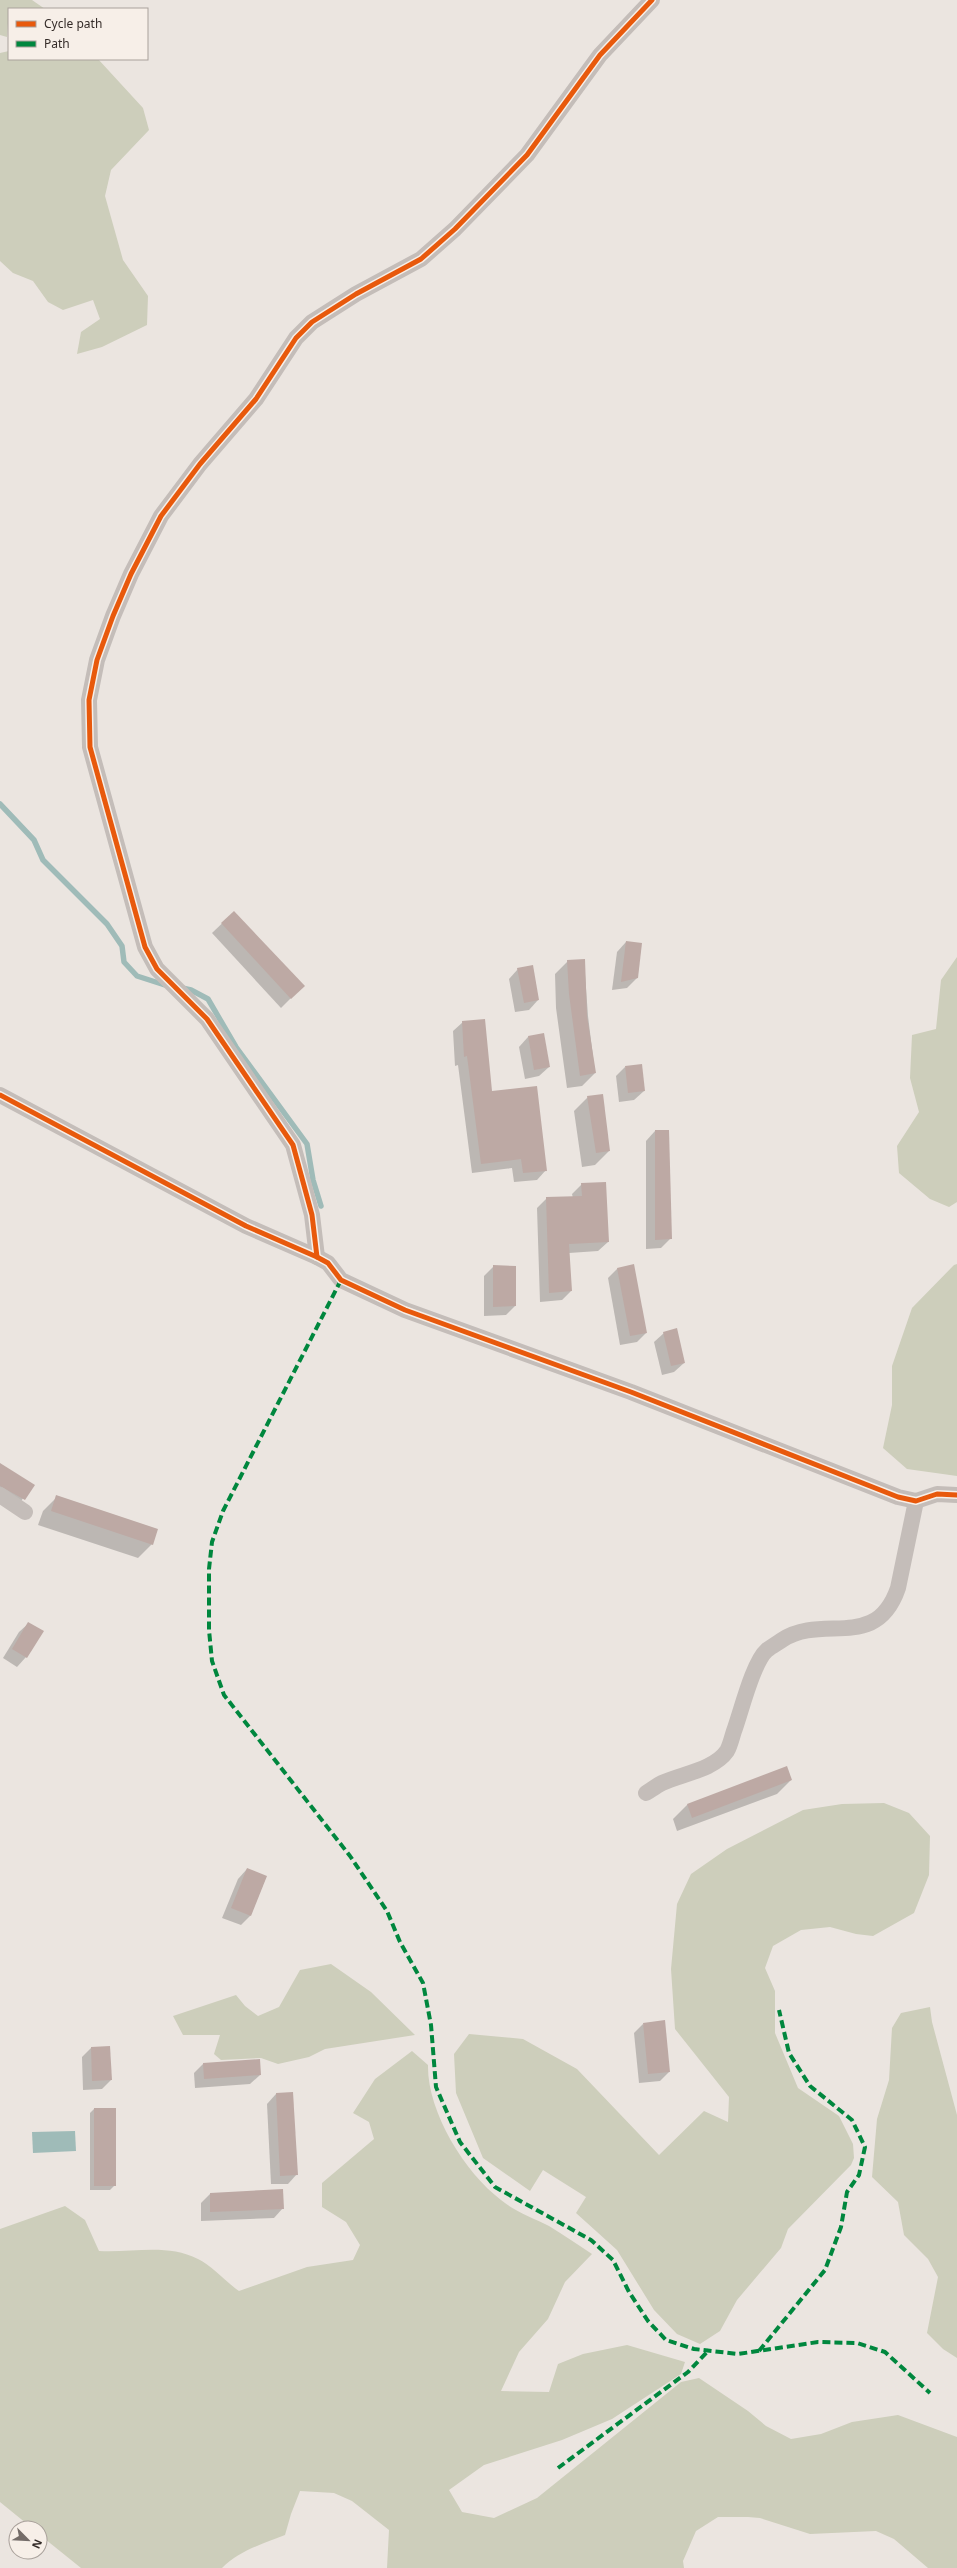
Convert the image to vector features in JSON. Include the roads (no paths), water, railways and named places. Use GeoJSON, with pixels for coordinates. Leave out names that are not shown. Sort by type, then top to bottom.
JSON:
{"type":"FeatureCollection","features":[{"type":"Feature","properties":{"kind":"street"},"geometry":{"type":"LineString","coordinates":[[317,1257],[312,1215],[293,1145],[207,1019],[157,969],[145,947],[90,747],[89,700],[97,660],[131,574],[161,516],[200,464],[256,399],[296,338],[312,322],[356,294],[421,259],[455,229],[527,155],[600,56],[652,0]]}},
{"type":"Feature","properties":{"kind":"street"},"geometry":{"type":"LineString","coordinates":[[0,1095],[246,1226],[317,1257],[328,1263],[341,1280],[405,1310],[631,1392],[898,1497],[916,1501],[938,1494],[957,1495]]}},
{"type":"Feature","properties":{"kind":"street"},"geometry":{"type":"LineString","coordinates":[[0,1495],[25,1512]]}},
{"type":"Feature","properties":{"kind":"street"},"geometry":{"type":"LineString","coordinates":[[646,1793],[661,1783],[705,1767],[726,1752],[752,1676],[766,1650],[787,1637],[810,1631],[854,1628],[872,1623],[882,1616],[894,1601],[898,1588],[916,1501]]}},
{"type":"Feature","properties":{"kind":"water"},"geometry":{"type":"Polygon","coordinates":[[[75,2131],[76,2151],[33,2153],[32,2132],[75,2131]]]}},
{"type":"Feature","properties":{"kind":"waterway"},"geometry":{"type":"LineString","coordinates":[[0,804],[34,840],[43,860],[107,924],[122,946],[124,962],[137,976],[168,986]]}},
{"type":"Feature","properties":{"kind":"waterway"},"geometry":{"type":"LineString","coordinates":[[182,988],[191,990],[208,999],[236,1047],[307,1144],[313,1180],[321,1206]]}}]}
